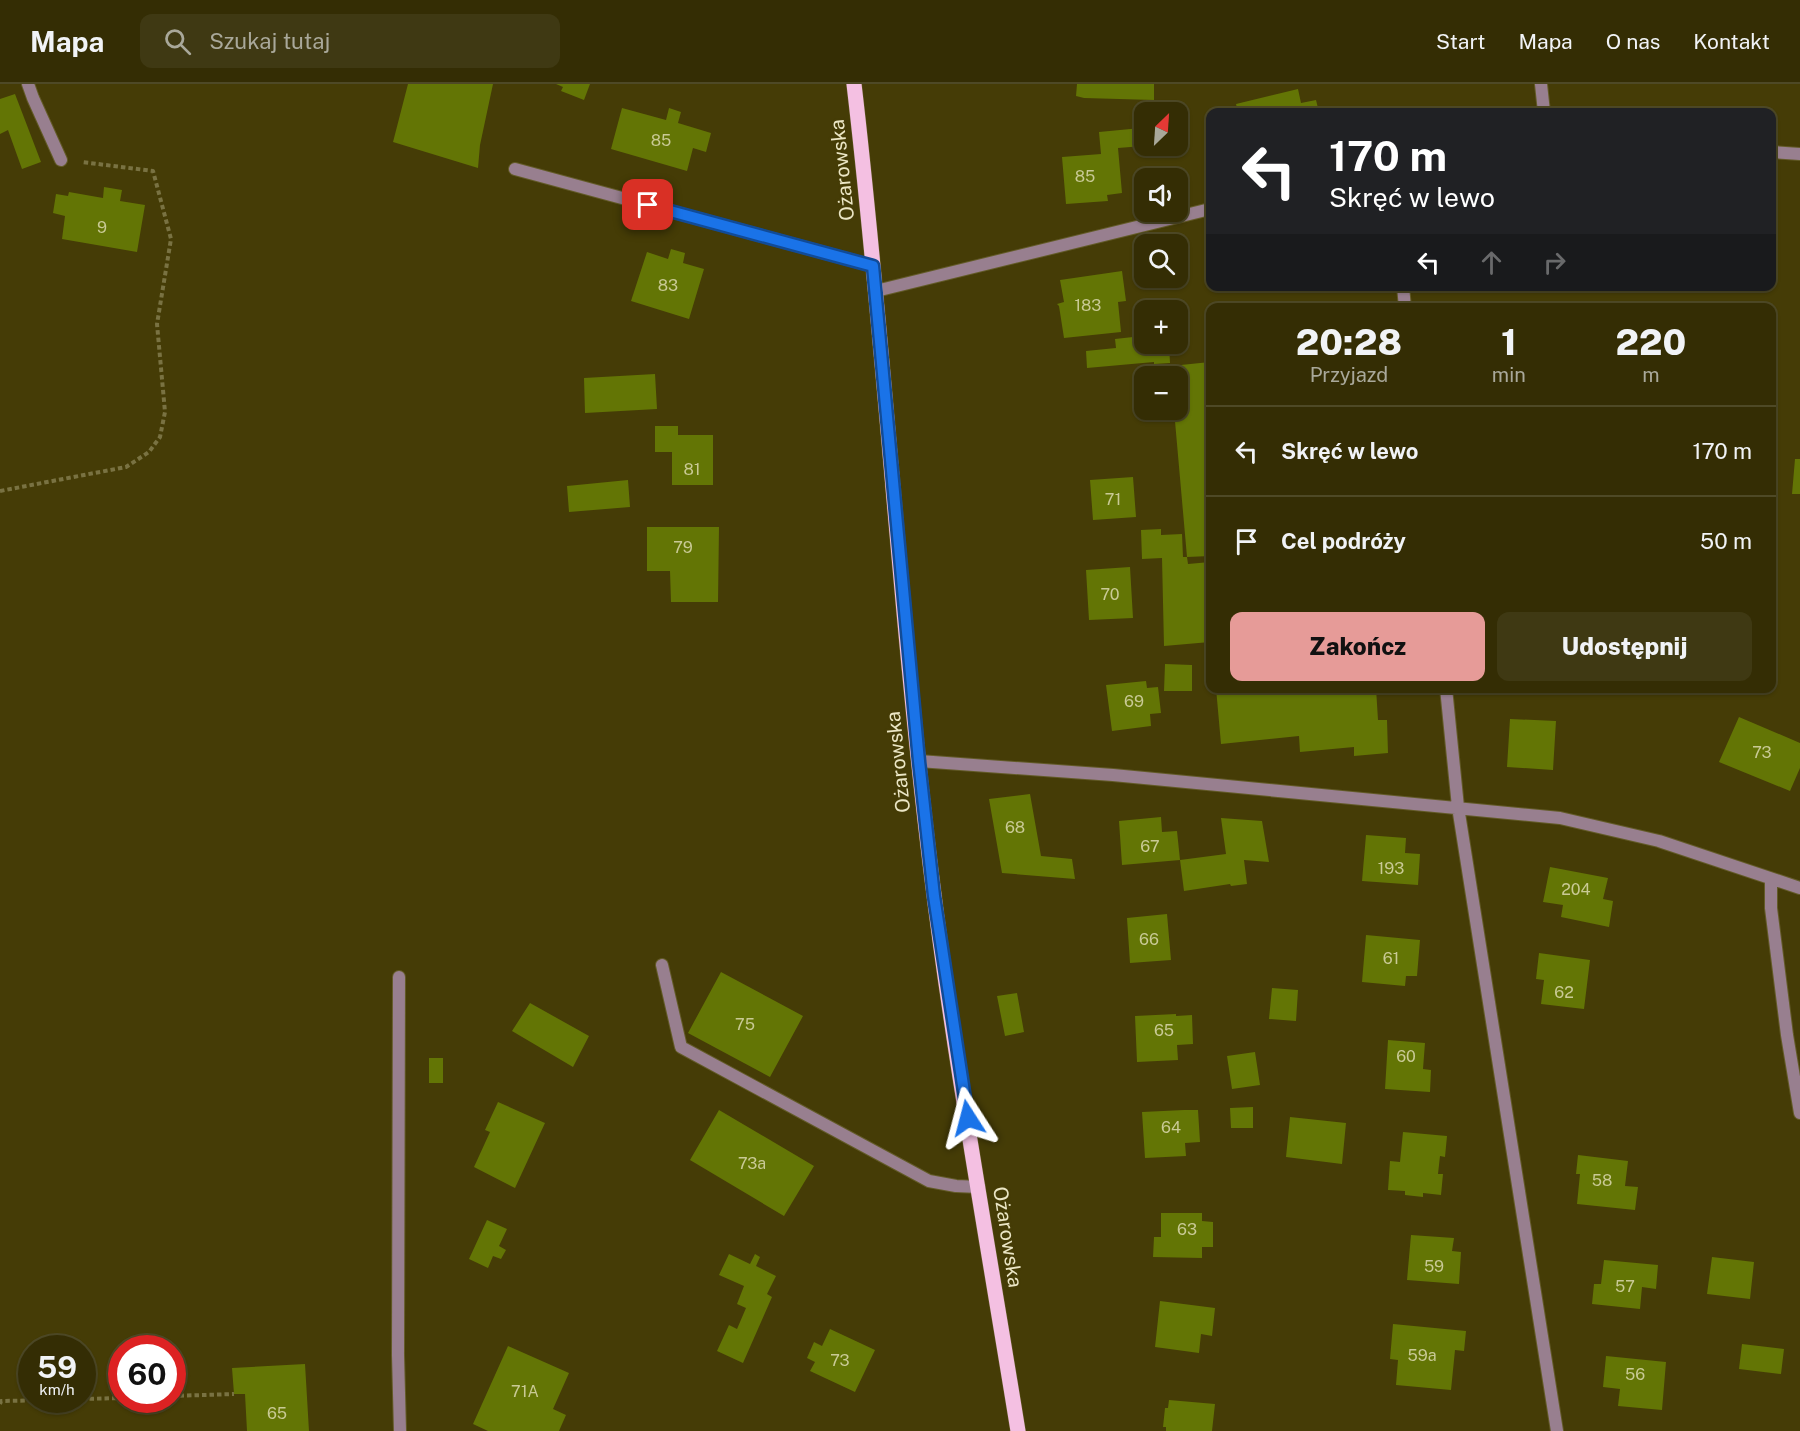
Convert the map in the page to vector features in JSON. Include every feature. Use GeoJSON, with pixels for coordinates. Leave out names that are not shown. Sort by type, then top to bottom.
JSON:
{"type":"FeatureCollection","features":[{"type":"Feature","properties":{"kind":"main road","name":"Ożarowska"},"geometry":{"type":"LineString","coordinates":[[854,84],[876,291],[919,761],[946,981],[1018,1431]]}},
{"type":"Feature","properties":{"kind":"street"},"geometry":{"type":"LineString","coordinates":[[28,84],[61,160]]}},
{"type":"Feature","properties":{"kind":"street"},"geometry":{"type":"LineString","coordinates":[[1541,84],[1544,108]]}},
{"type":"Feature","properties":{"kind":"street"},"geometry":{"type":"LineString","coordinates":[[1776,152],[1800,154]]}},
{"type":"Feature","properties":{"kind":"street"},"geometry":{"type":"LineString","coordinates":[[515,169],[873,266]]}},
{"type":"Feature","properties":{"kind":"street"},"geometry":{"type":"LineString","coordinates":[[876,291],[1206,210]]}},
{"type":"Feature","properties":{"kind":"street"},"geometry":{"type":"LineString","coordinates":[[1447,693],[1458,807],[1557,1431]]}},
{"type":"Feature","properties":{"kind":"street"},"geometry":{"type":"LineString","coordinates":[[919,761],[1113,775],[1560,818],[1659,841],[1800,888]]}},
{"type":"Feature","properties":{"kind":"street"},"geometry":{"type":"LineString","coordinates":[[1772,880],[1771,908],[1787,1035],[1800,1113]]}},
{"type":"Feature","properties":{"kind":"street"},"geometry":{"type":"LineString","coordinates":[[662,965],[681,1047],[929,1181],[979,1187]]}},
{"type":"Feature","properties":{"kind":"street"},"geometry":{"type":"LineString","coordinates":[[399,977],[398,1355],[400,1431]]}},
{"type":"Feature","properties":{"kind":"path"},"geometry":{"type":"LineString","coordinates":[[0,490],[126,467],[149,452],[160,437],[165,411],[157,324],[171,239],[153,171],[61,160]]}},
{"type":"Feature","properties":{"kind":"path"},"geometry":{"type":"LineString","coordinates":[[186,1396],[234,1394]]}},
{"type":"Feature","properties":{"kind":"path"},"geometry":{"type":"LineString","coordinates":[[0,1404],[1,1401],[18,1401]]}},
{"type":"Feature","properties":{"kind":"building"},"geometry":{"type":"Polygon","coordinates":[[[408,84],[493,84],[480,145],[478,168],[393,142],[408,84]]]}},
{"type":"Feature","properties":{"kind":"building"},"geometry":{"type":"Polygon","coordinates":[[[556,84],[590,84],[584,100],[561,91],[563,87],[556,84]]]}},
{"type":"Feature","properties":{"kind":"building"},"geometry":{"type":"Polygon","coordinates":[[[1077,84],[1154,84],[1154,100],[1084,98],[1076,96],[1077,84]]]}},
{"type":"Feature","properties":{"kind":"building"},"geometry":{"type":"Polygon","coordinates":[[[1298,89],[1301,103],[1316,100],[1318,108],[1237,108],[1236,104],[1298,89]]]}},
{"type":"Feature","properties":{"kind":"building"},"geometry":{"type":"Polygon","coordinates":[[[15,94],[41,162],[22,169],[8,130],[0,134],[0,99],[15,94]]]}},
{"type":"Feature","properties":{"kind":"building"},"geometry":{"type":"Polygon","coordinates":[[[622,108],[666,120],[669,108],[681,112],[678,123],[711,133],[706,152],[693,148],[687,171],[611,149],[622,108]]]}},
{"type":"Feature","properties":{"kind":"building"},"geometry":{"type":"Polygon","coordinates":[[[1134,129],[1134,147],[1118,148],[1122,193],[1107,195],[1108,201],[1066,204],[1062,157],[1101,154],[1099,132],[1134,129]]]}},
{"type":"Feature","properties":{"kind":"building"},"geometry":{"type":"Polygon","coordinates":[[[104,187],[122,190],[120,201],[145,205],[137,252],[62,239],[65,216],[53,213],[56,194],[68,196],[69,192],[103,198],[104,187]]]}},
{"type":"Feature","properties":{"kind":"building"},"geometry":{"type":"Polygon","coordinates":[[[671,249],[685,253],[683,263],[704,269],[689,319],[631,301],[647,252],[668,259],[671,249]]]}},
{"type":"Feature","properties":{"kind":"building"},"geometry":{"type":"Polygon","coordinates":[[[1122,271],[1126,301],[1118,302],[1121,332],[1064,338],[1057,304],[1064,302],[1060,280],[1122,271]]]}},
{"type":"Feature","properties":{"kind":"building"},"geometry":{"type":"Polygon","coordinates":[[[1132,318],[1134,318],[1134,354],[1170,354],[1170,363],[1154,364],[1154,362],[1087,368],[1086,351],[1116,348],[1115,339],[1133,337],[1132,318]]]}},
{"type":"Feature","properties":{"kind":"building"},"geometry":{"type":"Polygon","coordinates":[[[1206,362],[1206,556],[1187,557],[1175,420],[1188,420],[1188,366],[1171,366],[1206,362]]]}},
{"type":"Feature","properties":{"kind":"building"},"geometry":{"type":"Polygon","coordinates":[[[655,374],[657,409],[585,413],[584,378],[655,374]]]}},
{"type":"Feature","properties":{"kind":"building"},"geometry":{"type":"Polygon","coordinates":[[[655,426],[678,426],[678,435],[713,435],[713,485],[672,485],[672,452],[655,452],[655,426]]]}},
{"type":"Feature","properties":{"kind":"building"},"geometry":{"type":"Polygon","coordinates":[[[1795,459],[1800,459],[1800,494],[1792,494],[1795,459]]]}},
{"type":"Feature","properties":{"kind":"building"},"geometry":{"type":"Polygon","coordinates":[[[1133,477],[1136,517],[1093,520],[1090,480],[1133,477]]]}},
{"type":"Feature","properties":{"kind":"building"},"geometry":{"type":"Polygon","coordinates":[[[628,480],[630,507],[569,512],[567,486],[628,480]]]}},
{"type":"Feature","properties":{"kind":"building"},"geometry":{"type":"Polygon","coordinates":[[[647,527],[719,527],[718,602],[671,602],[670,571],[647,571],[647,527]]]}},
{"type":"Feature","properties":{"kind":"building"},"geometry":{"type":"Polygon","coordinates":[[[1161,529],[1161,535],[1182,534],[1183,557],[1187,557],[1188,564],[1206,562],[1206,642],[1164,646],[1162,558],[1142,559],[1141,530],[1161,529]]]}},
{"type":"Feature","properties":{"kind":"building"},"geometry":{"type":"Polygon","coordinates":[[[1130,567],[1133,618],[1089,620],[1086,570],[1130,567]]]}},
{"type":"Feature","properties":{"kind":"building"},"geometry":{"type":"Polygon","coordinates":[[[1165,664],[1192,665],[1192,691],[1164,691],[1165,664]]]}},
{"type":"Feature","properties":{"kind":"building"},"geometry":{"type":"Polygon","coordinates":[[[1146,681],[1147,688],[1158,687],[1161,713],[1150,714],[1151,726],[1112,731],[1106,685],[1146,681]]]}},
{"type":"Feature","properties":{"kind":"building"},"geometry":{"type":"Polygon","coordinates":[[[1216,693],[1376,693],[1378,720],[1387,720],[1388,753],[1354,756],[1354,747],[1300,752],[1299,736],[1221,744],[1216,693]]]}},
{"type":"Feature","properties":{"kind":"building"},"geometry":{"type":"Polygon","coordinates":[[[1739,717],[1800,743],[1800,768],[1790,791],[1719,762],[1739,717]]]}},
{"type":"Feature","properties":{"kind":"building"},"geometry":{"type":"Polygon","coordinates":[[[1510,719],[1556,721],[1553,770],[1507,767],[1510,719]]]}},
{"type":"Feature","properties":{"kind":"building"},"geometry":{"type":"Polygon","coordinates":[[[1030,794],[1041,856],[1072,859],[1075,879],[1002,873],[989,799],[1030,794]]]}},
{"type":"Feature","properties":{"kind":"building"},"geometry":{"type":"Polygon","coordinates":[[[1161,817],[1162,832],[1177,831],[1180,860],[1122,865],[1119,821],[1161,817]]]}},
{"type":"Feature","properties":{"kind":"building"},"geometry":{"type":"Polygon","coordinates":[[[1221,818],[1262,821],[1269,862],[1244,860],[1247,884],[1231,886],[1230,884],[1184,891],[1180,860],[1226,854],[1221,818]]]}},
{"type":"Feature","properties":{"kind":"building"},"geometry":{"type":"Polygon","coordinates":[[[1366,835],[1406,838],[1405,853],[1420,854],[1418,885],[1362,881],[1366,835]]]}},
{"type":"Feature","properties":{"kind":"building"},"geometry":{"type":"Polygon","coordinates":[[[1550,867],[1608,878],[1603,899],[1613,901],[1609,927],[1561,917],[1563,905],[1543,902],[1550,867]]]}},
{"type":"Feature","properties":{"kind":"building"},"geometry":{"type":"Polygon","coordinates":[[[1167,914],[1171,960],[1130,963],[1127,918],[1167,914]]]}},
{"type":"Feature","properties":{"kind":"building"},"geometry":{"type":"Polygon","coordinates":[[[1366,935],[1420,940],[1417,976],[1406,976],[1405,986],[1362,982],[1366,935]]]}},
{"type":"Feature","properties":{"kind":"building"},"geometry":{"type":"Polygon","coordinates":[[[1539,953],[1590,960],[1584,1009],[1541,1004],[1544,980],[1536,979],[1539,953]]]}},
{"type":"Feature","properties":{"kind":"building"},"geometry":{"type":"Polygon","coordinates":[[[721,972],[803,1016],[770,1077],[688,1033],[721,972]]]}},
{"type":"Feature","properties":{"kind":"building"},"geometry":{"type":"Polygon","coordinates":[[[1272,988],[1298,990],[1296,1021],[1269,1019],[1272,988]]]}},
{"type":"Feature","properties":{"kind":"building"},"geometry":{"type":"Polygon","coordinates":[[[1017,993],[1024,1032],[1005,1036],[997,996],[1017,993]]]}},
{"type":"Feature","properties":{"kind":"building"},"geometry":{"type":"Polygon","coordinates":[[[530,1003],[589,1036],[573,1067],[512,1031],[530,1003]]]}},
{"type":"Feature","properties":{"kind":"building"},"geometry":{"type":"Polygon","coordinates":[[[1176,1014],[1176,1016],[1192,1015],[1193,1044],[1177,1045],[1178,1060],[1137,1062],[1135,1016],[1176,1014]]]}},
{"type":"Feature","properties":{"kind":"building"},"geometry":{"type":"Polygon","coordinates":[[[1388,1040],[1425,1043],[1423,1069],[1431,1070],[1430,1092],[1385,1089],[1388,1040]]]}},
{"type":"Feature","properties":{"kind":"building"},"geometry":{"type":"Polygon","coordinates":[[[1255,1052],[1260,1085],[1232,1089],[1227,1056],[1255,1052]]]}},
{"type":"Feature","properties":{"kind":"building"},"geometry":{"type":"Polygon","coordinates":[[[429,1058],[443,1058],[443,1083],[429,1083],[429,1058]]]}},
{"type":"Feature","properties":{"kind":"building"},"geometry":{"type":"Polygon","coordinates":[[[498,1102],[545,1123],[515,1188],[474,1167],[490,1132],[485,1130],[498,1102]]]}},
{"type":"Feature","properties":{"kind":"building"},"geometry":{"type":"Polygon","coordinates":[[[1253,1107],[1253,1128],[1231,1128],[1230,1108],[1253,1107]]]}},
{"type":"Feature","properties":{"kind":"building"},"geometry":{"type":"Polygon","coordinates":[[[719,1110],[814,1166],[784,1216],[690,1160],[719,1110]]]}},
{"type":"Feature","properties":{"kind":"building"},"geometry":{"type":"Polygon","coordinates":[[[1198,1110],[1200,1142],[1185,1143],[1186,1156],[1145,1158],[1142,1112],[1198,1110]]]}},
{"type":"Feature","properties":{"kind":"building"},"geometry":{"type":"Polygon","coordinates":[[[1290,1117],[1346,1123],[1342,1164],[1286,1157],[1290,1117]]]}},
{"type":"Feature","properties":{"kind":"building"},"geometry":{"type":"Polygon","coordinates":[[[1403,1132],[1447,1136],[1445,1157],[1440,1156],[1438,1174],[1443,1174],[1441,1195],[1423,1193],[1423,1197],[1405,1195],[1405,1191],[1388,1190],[1390,1161],[1400,1162],[1403,1132]]]}},
{"type":"Feature","properties":{"kind":"building"},"geometry":{"type":"Polygon","coordinates":[[[1578,1155],[1628,1161],[1625,1186],[1638,1187],[1635,1210],[1577,1204],[1580,1174],[1576,1174],[1578,1155]]]}},
{"type":"Feature","properties":{"kind":"building"},"geometry":{"type":"Polygon","coordinates":[[[1161,1213],[1202,1213],[1202,1221],[1213,1222],[1213,1247],[1202,1247],[1202,1258],[1153,1257],[1154,1237],[1161,1237],[1161,1213]]]}},
{"type":"Feature","properties":{"kind":"building"},"geometry":{"type":"Polygon","coordinates":[[[487,1220],[507,1229],[499,1246],[506,1250],[501,1259],[493,1256],[488,1268],[469,1259],[487,1220]]]}},
{"type":"Feature","properties":{"kind":"building"},"geometry":{"type":"Polygon","coordinates":[[[1411,1235],[1454,1238],[1452,1251],[1461,1252],[1459,1284],[1407,1280],[1411,1235]]]}},
{"type":"Feature","properties":{"kind":"building"},"geometry":{"type":"Polygon","coordinates":[[[729,1254],[750,1264],[755,1254],[760,1257],[756,1266],[776,1276],[767,1294],[772,1297],[743,1363],[717,1351],[729,1325],[737,1329],[746,1308],[737,1304],[744,1286],[719,1275],[729,1254]]]}},
{"type":"Feature","properties":{"kind":"building"},"geometry":{"type":"Polygon","coordinates":[[[1712,1257],[1754,1262],[1750,1299],[1707,1294],[1712,1257]]]}},
{"type":"Feature","properties":{"kind":"building"},"geometry":{"type":"Polygon","coordinates":[[[1604,1260],[1658,1265],[1656,1289],[1642,1287],[1640,1309],[1592,1304],[1594,1284],[1601,1284],[1604,1260]]]}},
{"type":"Feature","properties":{"kind":"building"},"geometry":{"type":"Polygon","coordinates":[[[1160,1301],[1215,1308],[1212,1336],[1201,1334],[1199,1353],[1155,1347],[1160,1301]]]}},
{"type":"Feature","properties":{"kind":"building"},"geometry":{"type":"Polygon","coordinates":[[[1393,1324],[1466,1331],[1464,1351],[1455,1350],[1451,1390],[1396,1385],[1398,1360],[1390,1359],[1393,1324]]]}},
{"type":"Feature","properties":{"kind":"building"},"geometry":{"type":"Polygon","coordinates":[[[830,1329],[875,1350],[855,1392],[810,1371],[815,1362],[807,1358],[814,1342],[822,1346],[830,1329]]]}},
{"type":"Feature","properties":{"kind":"building"},"geometry":{"type":"Polygon","coordinates":[[[1742,1344],[1784,1349],[1781,1374],[1739,1369],[1742,1344]]]}},
{"type":"Feature","properties":{"kind":"building"},"geometry":{"type":"Polygon","coordinates":[[[508,1346],[569,1373],[553,1409],[566,1415],[559,1431],[488,1431],[473,1424],[508,1346]]]}},
{"type":"Feature","properties":{"kind":"building"},"geometry":{"type":"Polygon","coordinates":[[[1606,1356],[1666,1362],[1662,1410],[1618,1406],[1620,1389],[1603,1387],[1606,1356]]]}},
{"type":"Feature","properties":{"kind":"building"},"geometry":{"type":"Polygon","coordinates":[[[305,1364],[309,1431],[247,1431],[245,1394],[234,1394],[232,1368],[305,1364]]]}},
{"type":"Feature","properties":{"kind":"building"},"geometry":{"type":"Polygon","coordinates":[[[1169,1400],[1215,1404],[1212,1431],[1166,1431],[1166,1427],[1163,1427],[1165,1408],[1168,1408],[1169,1400]]]}},
{"type":"Feature","properties":{"kind":"route"},"geometry":{"type":"LineString","coordinates":[[648,205],[873,266],[919,761],[934,896],[968,1118]]}}]}
